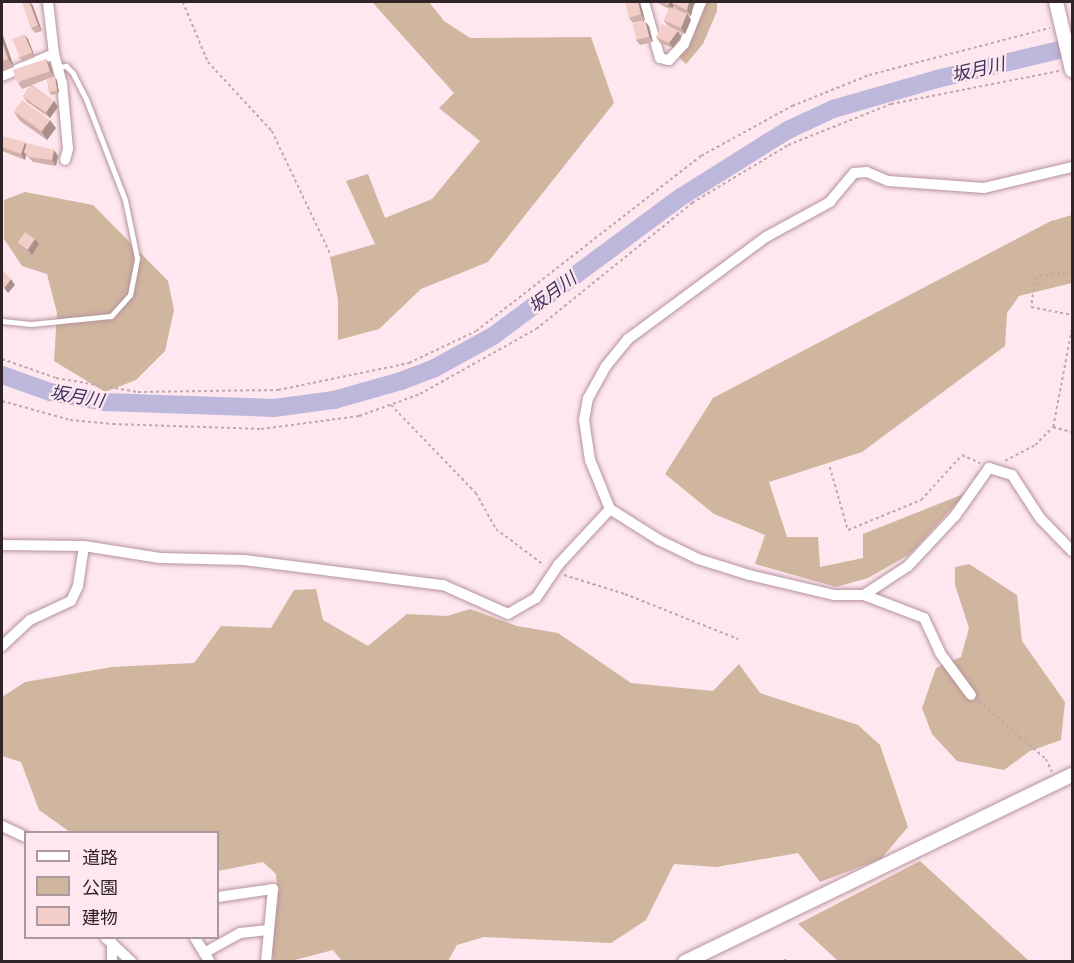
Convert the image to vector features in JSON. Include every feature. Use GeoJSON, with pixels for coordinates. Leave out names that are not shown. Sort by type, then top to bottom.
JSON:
{"type":"FeatureCollection","features":[{"type":"Feature","properties":{"kind":"street"},"geometry":{"type":"LineString","coordinates":[[48,2],[68,150],[65,160]]}},
{"type":"Feature","properties":{"kind":"street"},"geometry":{"type":"LineString","coordinates":[[644,2],[660,58],[669,60],[684,44],[701,2]]}},
{"type":"Feature","properties":{"kind":"street"},"geometry":{"type":"LineString","coordinates":[[1056,2],[1072,69]]}},
{"type":"Feature","properties":{"kind":"street"},"geometry":{"type":"LineString","coordinates":[[2,76],[54,54]]}},
{"type":"Feature","properties":{"kind":"street"},"geometry":{"type":"LineString","coordinates":[[1072,167],[984,188],[888,181],[867,172],[854,173],[830,202],[766,237],[653,318],[628,339],[606,366],[588,398],[584,420],[590,460],[610,509],[659,540],[698,559],[810,590],[852,597],[864,595],[890,582],[955,516],[994,468],[1012,475],[1040,518],[1072,550]]}},
{"type":"Feature","properties":{"kind":"street"},"geometry":{"type":"LineString","coordinates":[[2,544],[84,546],[160,558],[244,560],[443,585],[508,614],[536,598],[554,571],[610,509]]}},
{"type":"Feature","properties":{"kind":"street"},"geometry":{"type":"LineString","coordinates":[[2,646],[30,620],[71,601],[78,586],[84,546]]}},
{"type":"Feature","properties":{"kind":"street"},"geometry":{"type":"LineString","coordinates":[[864,595],[924,618],[940,653],[971,695]]}},
{"type":"Feature","properties":{"kind":"street"},"geometry":{"type":"LineString","coordinates":[[685,962],[1072,775]]}},
{"type":"Feature","properties":{"kind":"street"},"geometry":{"type":"LineString","coordinates":[[2,826],[24,836]]}},
{"type":"Feature","properties":{"kind":"street"},"geometry":{"type":"LineString","coordinates":[[219,897],[273,890],[266,962]]}},
{"type":"Feature","properties":{"kind":"street"},"geometry":{"type":"LineString","coordinates":[[196,939],[207,957],[240,933],[268,930]]}},
{"type":"Feature","properties":{"kind":"street"},"geometry":{"type":"LineString","coordinates":[[109,940],[112,962]]}},
{"type":"Feature","properties":{"kind":"street"},"geometry":{"type":"LineString","coordinates":[[109,940],[132,962]]}},
{"type":"Feature","properties":{"kind":"lane"},"geometry":{"type":"LineString","coordinates":[[2,321],[31,324],[111,316],[130,296],[136,258],[125,200],[86,99],[73,73],[66,66],[58,67]]}},
{"type":"Feature","properties":{"kind":"path"},"geometry":{"type":"LineString","coordinates":[[183,2],[208,62],[272,131],[330,253]]}},
{"type":"Feature","properties":{"kind":"path"},"geometry":{"type":"LineString","coordinates":[[2,359],[56,378],[138,392],[278,390],[409,363],[476,331],[702,156],[792,106],[869,75],[1062,24]]}},
{"type":"Feature","properties":{"kind":"path"},"geometry":{"type":"LineString","coordinates":[[2,401],[70,420],[261,429],[359,416],[420,394],[536,329],[692,203],[788,145],[891,104],[1072,69]]}},
{"type":"Feature","properties":{"kind":"path"},"geometry":{"type":"LineString","coordinates":[[1072,272],[1036,277],[1030,307],[1072,315]]}},
{"type":"Feature","properties":{"kind":"path"},"geometry":{"type":"LineString","coordinates":[[830,466],[848,530],[921,500],[962,454],[994,468],[1035,445],[1053,427],[1072,327]]}},
{"type":"Feature","properties":{"kind":"path"},"geometry":{"type":"LineString","coordinates":[[391,405],[476,493],[496,529],[554,571],[625,594],[738,639]]}},
{"type":"Feature","properties":{"kind":"path"},"geometry":{"type":"LineString","coordinates":[[1053,427],[1072,432]]}},
{"type":"Feature","properties":{"kind":"path"},"geometry":{"type":"LineString","coordinates":[[971,695],[1046,759],[1057,783]]}},
{"type":"Feature","properties":{"kind":"green space"},"geometry":{"type":"Polygon","coordinates":[[[372,2],[429,2],[444,21],[470,38],[591,37],[614,103],[488,262],[421,289],[379,329],[338,340],[338,300],[330,257],[375,244],[346,181],[368,174],[385,218],[432,199],[480,141],[439,108],[454,93],[372,2]]]}},
{"type":"Feature","properties":{"kind":"green space"},"geometry":{"type":"Polygon","coordinates":[[[704,2],[717,2],[717,11],[703,44],[686,64],[677,55],[704,2]]]}},
{"type":"Feature","properties":{"kind":"green space"},"geometry":{"type":"Polygon","coordinates":[[[25,192],[93,205],[168,281],[174,310],[165,351],[136,380],[105,392],[54,361],[57,313],[47,274],[22,266],[4,239],[4,200],[25,192]]]}},
{"type":"Feature","properties":{"kind":"green space"},"geometry":{"type":"Polygon","coordinates":[[[1072,215],[1072,283],[1019,296],[1007,313],[1005,346],[862,452],[769,482],[787,537],[818,537],[820,567],[863,558],[863,534],[966,493],[910,554],[868,578],[836,587],[755,564],[765,535],[714,514],[665,474],[713,398],[1051,221],[1072,215]]]}},
{"type":"Feature","properties":{"kind":"green space"},"geometry":{"type":"Polygon","coordinates":[[[969,564],[1017,595],[1022,641],[1065,702],[1061,740],[1030,751],[1004,770],[957,761],[932,734],[922,708],[936,668],[961,657],[969,628],[955,585],[955,567],[969,564]]]}},
{"type":"Feature","properties":{"kind":"green space"},"geometry":{"type":"Polygon","coordinates":[[[316,589],[323,620],[368,646],[407,614],[447,616],[470,609],[517,626],[558,633],[631,683],[713,691],[739,664],[760,693],[858,725],[880,745],[908,827],[881,859],[820,882],[798,853],[716,867],[674,864],[646,920],[611,943],[484,937],[457,945],[448,961],[342,961],[333,950],[291,961],[273,961],[269,914],[278,905],[276,874],[263,862],[219,871],[219,831],[69,831],[39,810],[21,762],[2,756],[2,697],[25,682],[112,667],[194,663],[221,626],[271,628],[294,590],[316,589]]]}},
{"type":"Feature","properties":{"kind":"green space"},"geometry":{"type":"Polygon","coordinates":[[[920,861],[1029,961],[838,961],[798,924],[920,861]]]}},
{"type":"Feature","properties":{"kind":"building"},"geometry":{"type":"Polygon","coordinates":[[[29,2],[38,25],[31,28],[22,3],[29,2]]]}},
{"type":"Feature","properties":{"kind":"building"},"geometry":{"type":"Polygon","coordinates":[[[625,2],[638,2],[641,14],[629,18],[625,2]]]}},
{"type":"Feature","properties":{"kind":"building"},"geometry":{"type":"Polygon","coordinates":[[[689,2],[687,10],[672,3],[689,2]]]}},
{"type":"Feature","properties":{"kind":"building"},"geometry":{"type":"Polygon","coordinates":[[[670,7],[687,14],[681,28],[664,21],[670,7]]]}},
{"type":"Feature","properties":{"kind":"building"},"geometry":{"type":"Polygon","coordinates":[[[645,21],[649,36],[637,40],[632,24],[645,21]]]}},
{"type":"Feature","properties":{"kind":"building"},"geometry":{"type":"Polygon","coordinates":[[[662,24],[678,31],[669,43],[656,37],[662,24]]]}},
{"type":"Feature","properties":{"kind":"building"},"geometry":{"type":"Polygon","coordinates":[[[24,34],[32,52],[20,58],[12,39],[24,34]]]}},
{"type":"Feature","properties":{"kind":"building"},"geometry":{"type":"Polygon","coordinates":[[[2,41],[8,59],[2,61],[2,41]]]}},
{"type":"Feature","properties":{"kind":"building"},"geometry":{"type":"Polygon","coordinates":[[[46,59],[50,71],[17,82],[13,70],[46,59]]]}},
{"type":"Feature","properties":{"kind":"building"},"geometry":{"type":"Polygon","coordinates":[[[55,77],[57,91],[49,92],[47,78],[55,77]]]}},
{"type":"Feature","properties":{"kind":"building"},"geometry":{"type":"Polygon","coordinates":[[[31,85],[54,101],[46,113],[23,96],[31,85]]]}},
{"type":"Feature","properties":{"kind":"building"},"geometry":{"type":"Polygon","coordinates":[[[22,100],[50,120],[41,131],[14,111],[22,100]]]}},
{"type":"Feature","properties":{"kind":"building"},"geometry":{"type":"Polygon","coordinates":[[[2,136],[25,142],[21,154],[2,147],[2,136]]]}},
{"type":"Feature","properties":{"kind":"building"},"geometry":{"type":"Polygon","coordinates":[[[27,143],[54,150],[52,160],[29,157],[24,152],[27,143]]]}},
{"type":"Feature","properties":{"kind":"building"},"geometry":{"type":"Polygon","coordinates":[[[25,232],[35,239],[27,250],[18,243],[25,232]]]}},
{"type":"Feature","properties":{"kind":"building"},"geometry":{"type":"Polygon","coordinates":[[[2,270],[11,279],[4,288],[2,286],[2,270]]]}},
{"type":"Feature","properties":{"kind":"waterway","name":"坂月川"},"geometry":{"type":"LineString","coordinates":[[2,375],[50,392],[104,402],[274,408],[334,400],[401,381],[433,369],[493,336],[681,197],[788,130],[833,109],[937,79],[1072,47]]}}]}
